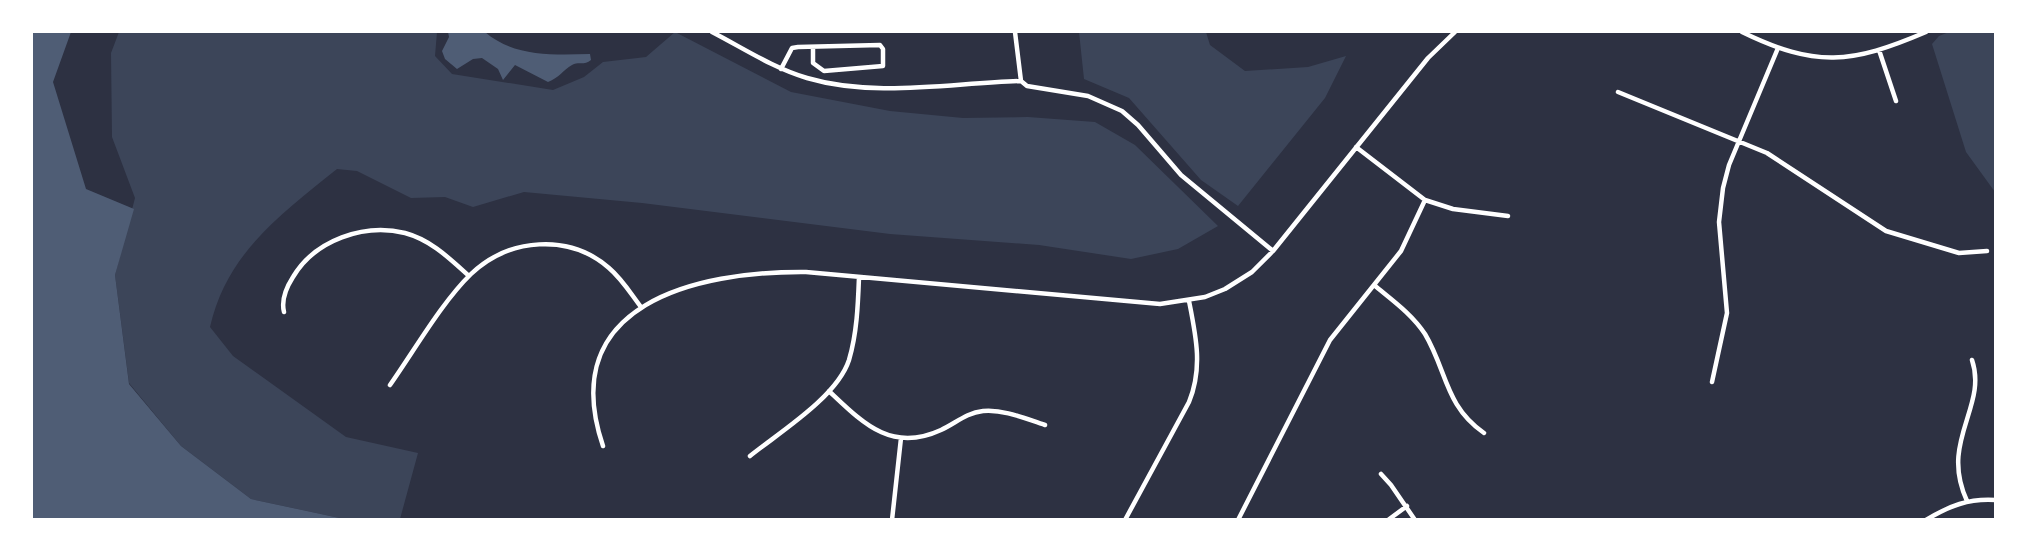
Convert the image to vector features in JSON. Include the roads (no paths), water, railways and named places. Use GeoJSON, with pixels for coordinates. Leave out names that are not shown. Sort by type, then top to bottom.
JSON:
{"type":"FeatureCollection","features":[{"type":"Feature","properties":{"kind":"street"},"geometry":{"type":"LineString","coordinates":[[712,32],[781,69],[825,82],[873,87],[1021,81],[1027,86],[1088,96],[1122,111],[1138,125],[1180,175],[1273,251]]}},
{"type":"Feature","properties":{"kind":"street"},"geometry":{"type":"LineString","coordinates":[[1015,32],[1021,81]]}},
{"type":"Feature","properties":{"kind":"street"},"geometry":{"type":"LineString","coordinates":[[603,446],[592,412],[594,371],[611,334],[641,307],[676,292],[735,277],[782,272],[1160,304],[1189,301],[1239,281],[1273,251],[1428,58],[1455,32]]}},
{"type":"Feature","properties":{"kind":"street"},"geometry":{"type":"LineString","coordinates":[[1742,32],[1778,48],[1806,57],[1826,59],[1862,55],[1926,32]]}},
{"type":"Feature","properties":{"kind":"street"},"geometry":{"type":"LineString","coordinates":[[781,69],[792,48],[880,45],[883,49],[883,66],[824,71],[813,63],[813,49]]}},
{"type":"Feature","properties":{"kind":"street"},"geometry":{"type":"LineString","coordinates":[[1712,382],[1727,313],[1720,205],[1727,171],[1778,48]]}},
{"type":"Feature","properties":{"kind":"street"},"geometry":{"type":"LineString","coordinates":[[1878,50],[1896,101]]}},
{"type":"Feature","properties":{"kind":"street"},"geometry":{"type":"LineString","coordinates":[[1618,92],[1739,141],[1785,164],[1886,231],[1959,253],[1988,251]]}},
{"type":"Feature","properties":{"kind":"street"},"geometry":{"type":"LineString","coordinates":[[1356,147],[1425,200],[1453,209],[1508,216]]}},
{"type":"Feature","properties":{"kind":"street"},"geometry":{"type":"LineString","coordinates":[[1238,519],[1330,340],[1405,244],[1425,200]]}},
{"type":"Feature","properties":{"kind":"street"},"geometry":{"type":"LineString","coordinates":[[285,312],[285,291],[303,263],[328,244],[355,233],[380,230],[420,238],[443,252],[469,276]]}},
{"type":"Feature","properties":{"kind":"street"},"geometry":{"type":"LineString","coordinates":[[390,385],[469,276],[487,261],[510,249],[539,244],[569,247],[588,254],[610,268],[641,307]]}},
{"type":"Feature","properties":{"kind":"street"},"geometry":{"type":"LineString","coordinates":[[750,456],[829,391],[848,361],[857,315],[859,277]]}},
{"type":"Feature","properties":{"kind":"street"},"geometry":{"type":"LineString","coordinates":[[1374,285],[1418,324],[1429,341],[1452,399],[1466,419],[1484,434]]}},
{"type":"Feature","properties":{"kind":"street"},"geometry":{"type":"LineString","coordinates":[[1125,519],[1189,402],[1195,383],[1198,356],[1189,301]]}},
{"type":"Feature","properties":{"kind":"street"},"geometry":{"type":"LineString","coordinates":[[1967,501],[1959,483],[1957,456],[1975,383],[1972,360]]}},
{"type":"Feature","properties":{"kind":"street"},"geometry":{"type":"LineString","coordinates":[[829,391],[869,427],[901,438],[929,435],[966,415],[986,411],[1046,425]]}},
{"type":"Feature","properties":{"kind":"street"},"geometry":{"type":"LineString","coordinates":[[892,519],[901,438]]}},
{"type":"Feature","properties":{"kind":"street"},"geometry":{"type":"LineString","coordinates":[[1381,474],[1415,519]]}},
{"type":"Feature","properties":{"kind":"street"},"geometry":{"type":"LineString","coordinates":[[1926,519],[1967,501],[1995,500]]}},
{"type":"Feature","properties":{"kind":"street"},"geometry":{"type":"LineString","coordinates":[[1388,519],[1407,506]]}}]}
